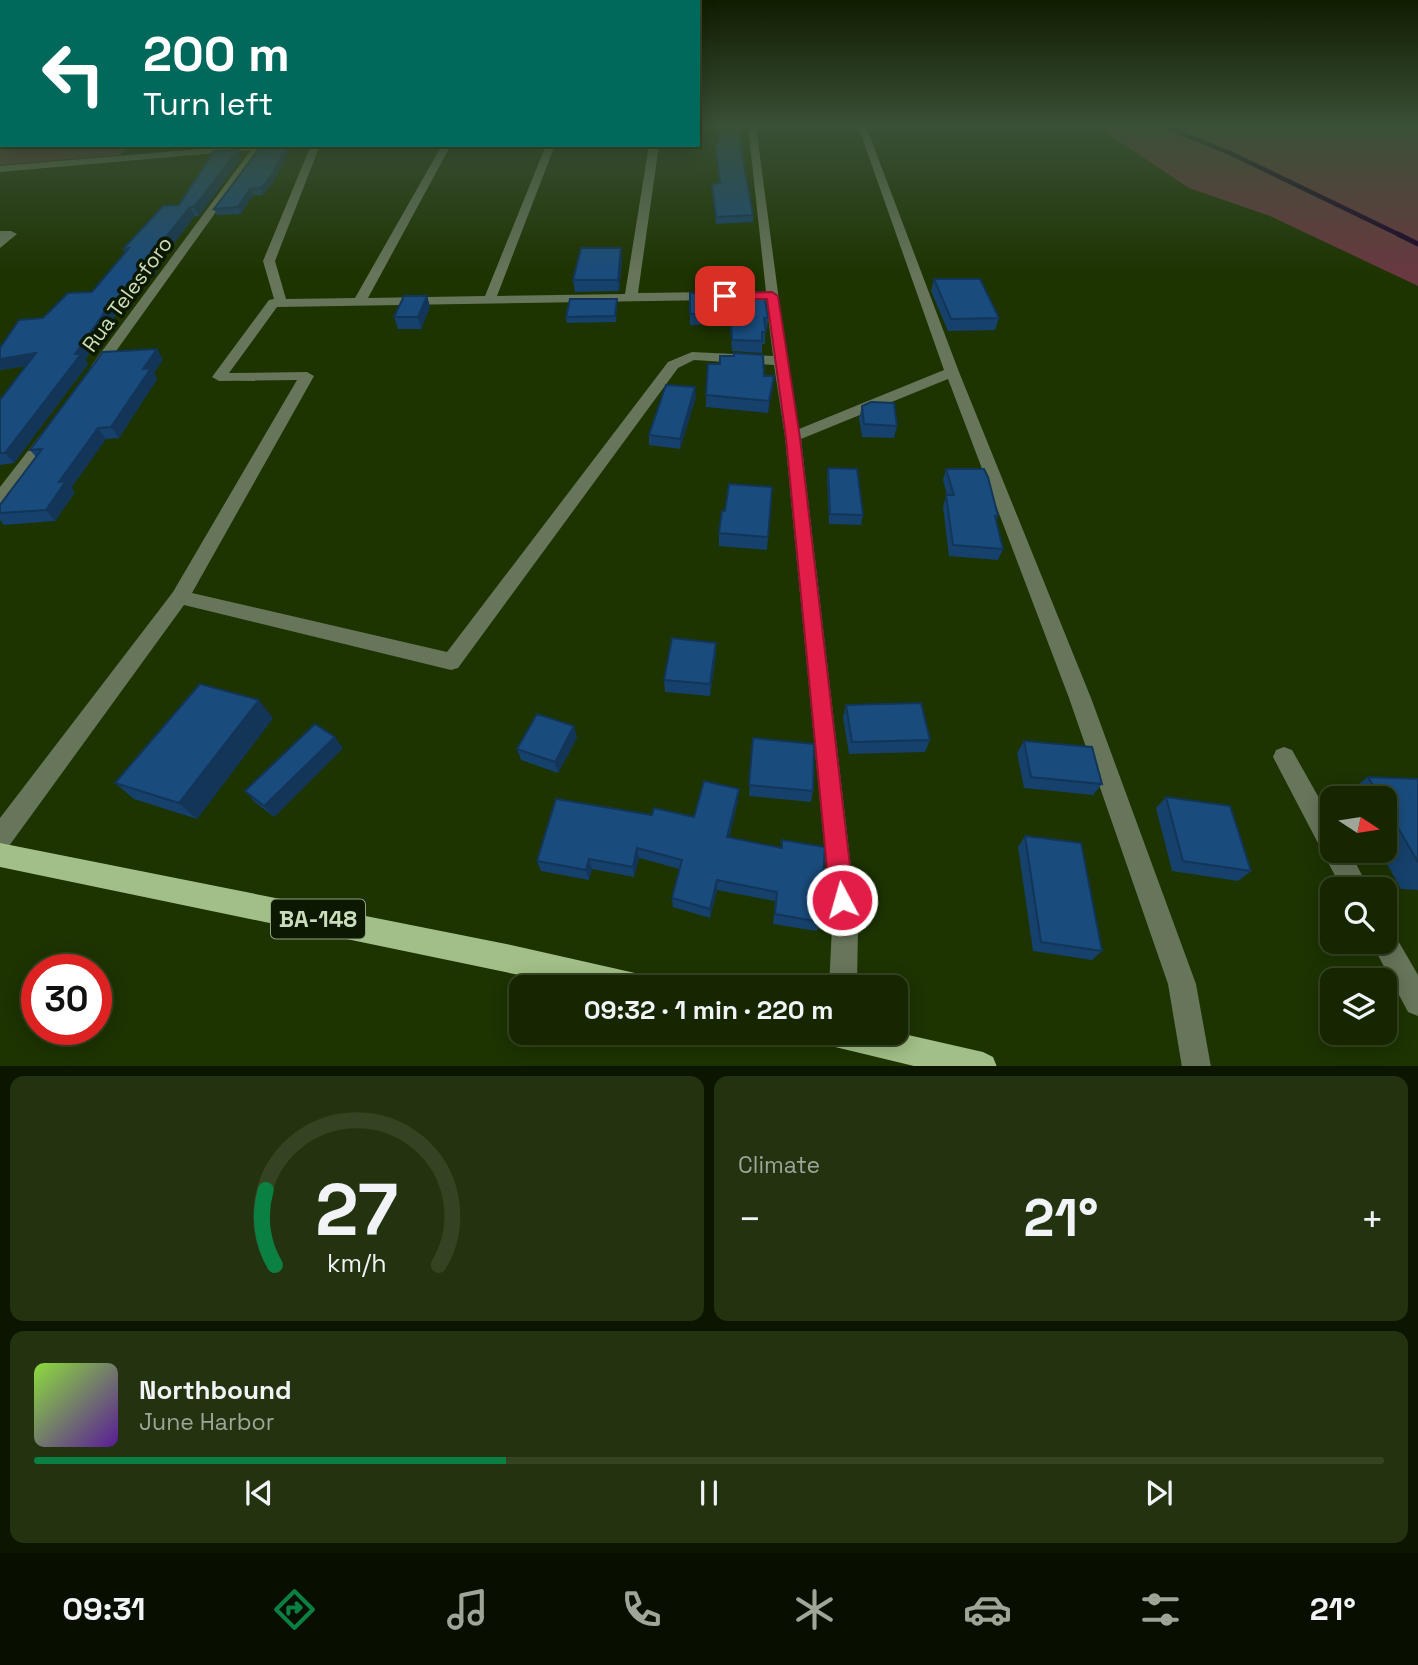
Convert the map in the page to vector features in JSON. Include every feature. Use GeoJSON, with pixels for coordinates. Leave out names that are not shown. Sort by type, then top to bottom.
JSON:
{"type":"FeatureCollection","features":[{"type":"Feature","properties":{"kind":"main road","name":"BA-148"},"geometry":{"type":"LineString","coordinates":[[0,855],[584,975]]}},
{"type":"Feature","properties":{"kind":"main road"},"geometry":{"type":"LineString","coordinates":[[891,1045],[983,1066]]}},
{"type":"Feature","properties":{"kind":"street","name":"Rua Telesforo"},"geometry":{"type":"LineString","coordinates":[[85,383],[238,176]]}},
{"type":"Feature","properties":{"kind":"street"},"geometry":{"type":"LineString","coordinates":[[281,303],[268,261],[303,176]]}},
{"type":"Feature","properties":{"kind":"street"},"geometry":{"type":"LineString","coordinates":[[361,299],[430,176]]}},
{"type":"Feature","properties":{"kind":"street"},"geometry":{"type":"LineString","coordinates":[[490,299],[539,176]]}},
{"type":"Feature","properties":{"kind":"street"},"geometry":{"type":"LineString","coordinates":[[631,296],[649,176]]}},
{"type":"Feature","properties":{"kind":"street"},"geometry":{"type":"LineString","coordinates":[[758,176],[780,360],[793,438],[845,927],[843,975]]}},
{"type":"Feature","properties":{"kind":"street"},"geometry":{"type":"LineString","coordinates":[[880,176],[951,372],[1080,698],[1177,971],[1197,1066]]}},
{"type":"Feature","properties":{"kind":"street"},"geometry":{"type":"LineString","coordinates":[[0,234],[11,233],[0,245]]}},
{"type":"Feature","properties":{"kind":"street"},"geometry":{"type":"LineString","coordinates":[[0,838],[180,597],[307,376],[219,377],[273,303],[772,296]]}},
{"type":"Feature","properties":{"kind":"street"},"geometry":{"type":"LineString","coordinates":[[180,597],[451,662],[673,365],[692,356],[780,360]]}},
{"type":"Feature","properties":{"kind":"street"},"geometry":{"type":"LineString","coordinates":[[793,438],[951,372]]}},
{"type":"Feature","properties":{"kind":"street"},"geometry":{"type":"LineString","coordinates":[[0,499],[52,429]]}},
{"type":"Feature","properties":{"kind":"street"},"geometry":{"type":"LineString","coordinates":[[1284,757],[1320,823]]}},
{"type":"Feature","properties":{"kind":"street"},"geometry":{"type":"LineString","coordinates":[[1391,954],[1418,1002]]}},
{"type":"Feature","properties":{"kind":"shaded area"},"geometry":{"type":"Polygon","coordinates":[[[1171,176],[1418,176],[1418,286],[1270,216],[1189,188],[1171,176]]]}},
{"type":"Feature","properties":{"kind":"building"},"geometry":{"type":"Polygon","coordinates":[[[198,176],[218,176],[145,263],[151,262],[111,303],[75,354],[81,354],[5,453],[0,453],[0,400],[36,353],[0,359],[0,348],[19,320],[43,318],[68,293],[92,292],[129,248],[123,249],[163,206],[179,205],[198,176]]]}},
{"type":"Feature","properties":{"kind":"building"},"geometry":{"type":"Polygon","coordinates":[[[239,176],[271,176],[261,188],[250,189],[238,207],[214,209],[239,176]]]}},
{"type":"Feature","properties":{"kind":"building"},"geometry":{"type":"Polygon","coordinates":[[[719,176],[746,176],[753,215],[716,217],[712,184],[720,183],[719,176]]]}},
{"type":"Feature","properties":{"kind":"building"},"geometry":{"type":"Polygon","coordinates":[[[581,248],[621,248],[618,280],[573,280],[581,248]]]}},
{"type":"Feature","properties":{"kind":"building"},"geometry":{"type":"Polygon","coordinates":[[[934,279],[980,279],[999,318],[951,319],[934,279]]]}},
{"type":"Feature","properties":{"kind":"building"},"geometry":{"type":"Polygon","coordinates":[[[764,292],[768,318],[764,318],[766,332],[762,332],[762,341],[732,340],[730,313],[690,314],[690,293],[764,292]]]}},
{"type":"Feature","properties":{"kind":"building"},"geometry":{"type":"Polygon","coordinates":[[[404,296],[427,296],[418,317],[394,317],[404,296]]]}},
{"type":"Feature","properties":{"kind":"building"},"geometry":{"type":"Polygon","coordinates":[[[570,299],[617,299],[615,316],[566,317],[570,299]]]}},
{"type":"Feature","properties":{"kind":"building"},"geometry":{"type":"Polygon","coordinates":[[[157,349],[143,369],[151,368],[111,427],[98,428],[59,482],[66,481],[46,510],[0,513],[0,505],[42,449],[30,450],[103,352],[157,349]]]}},
{"type":"Feature","properties":{"kind":"building"},"geometry":{"type":"Polygon","coordinates":[[[734,353],[763,355],[764,376],[774,376],[769,401],[706,395],[708,364],[720,364],[720,356],[734,356],[734,353]]]}},
{"type":"Feature","properties":{"kind":"building"},"geometry":{"type":"Polygon","coordinates":[[[666,385],[695,387],[680,439],[649,435],[666,385]]]}},
{"type":"Feature","properties":{"kind":"building"},"geometry":{"type":"Polygon","coordinates":[[[871,402],[894,403],[897,426],[864,424],[862,406],[871,402]]]}},
{"type":"Feature","properties":{"kind":"building"},"geometry":{"type":"Polygon","coordinates":[[[828,468],[857,469],[863,515],[830,514],[828,468]]]}},
{"type":"Feature","properties":{"kind":"building"},"geometry":{"type":"Polygon","coordinates":[[[946,469],[984,469],[998,516],[995,516],[1003,549],[953,545],[946,495],[954,495],[946,469]]]}},
{"type":"Feature","properties":{"kind":"building"},"geometry":{"type":"Polygon","coordinates":[[[729,484],[772,487],[768,537],[719,533],[729,484]]]}},
{"type":"Feature","properties":{"kind":"building"},"geometry":{"type":"Polygon","coordinates":[[[672,638],[716,643],[710,684],[664,680],[672,638]]]}},
{"type":"Feature","properties":{"kind":"building"},"geometry":{"type":"Polygon","coordinates":[[[200,684],[259,700],[179,803],[115,783],[200,684]]]}},
{"type":"Feature","properties":{"kind":"building"},"geometry":{"type":"Polygon","coordinates":[[[921,703],[930,740],[852,742],[846,705],[921,703]]]}},
{"type":"Feature","properties":{"kind":"building"},"geometry":{"type":"Polygon","coordinates":[[[537,714],[574,726],[555,762],[517,749],[537,714]]]}},
{"type":"Feature","properties":{"kind":"building"},"geometry":{"type":"Polygon","coordinates":[[[315,724],[335,737],[264,806],[245,791],[315,724]]]}},
{"type":"Feature","properties":{"kind":"building"},"geometry":{"type":"Polygon","coordinates":[[[753,738],[814,744],[813,791],[749,785],[753,738]]]}},
{"type":"Feature","properties":{"kind":"building"},"geometry":{"type":"Polygon","coordinates":[[[1024,741],[1092,747],[1102,784],[1031,777],[1024,741]]]}},
{"type":"Feature","properties":{"kind":"building"},"geometry":{"type":"Polygon","coordinates":[[[1368,777],[1418,779],[1418,862],[1397,826],[1397,786],[1374,786],[1368,777]]]}},
{"type":"Feature","properties":{"kind":"building"},"geometry":{"type":"Polygon","coordinates":[[[704,781],[739,789],[727,837],[782,848],[782,840],[825,847],[820,922],[775,914],[777,892],[717,880],[710,909],[672,898],[682,860],[637,848],[633,867],[589,859],[586,870],[537,861],[556,799],[652,815],[654,808],[694,817],[704,781]]]}},
{"type":"Feature","properties":{"kind":"building"},"geometry":{"type":"Polygon","coordinates":[[[1166,797],[1230,806],[1251,871],[1183,861],[1166,797]]]}},
{"type":"Feature","properties":{"kind":"building"},"geometry":{"type":"Polygon","coordinates":[[[1025,836],[1081,843],[1102,951],[1041,942],[1025,836]]]}},
{"type":"Feature","properties":{"kind":"waterway"},"geometry":{"type":"LineString","coordinates":[[1277,176],[1402,236]]}},
{"type":"Feature","properties":{"kind":"waterway"},"geometry":{"type":"LineString","coordinates":[[1398,234],[1402,236]]}},
{"type":"Feature","properties":{"kind":"waterway"},"geometry":{"type":"LineString","coordinates":[[1402,236],[1418,244]]}},
{"type":"Feature","properties":{"kind":"route"},"geometry":{"type":"LineString","coordinates":[[725,296],[772,296],[793,438],[842,900]]}}]}
